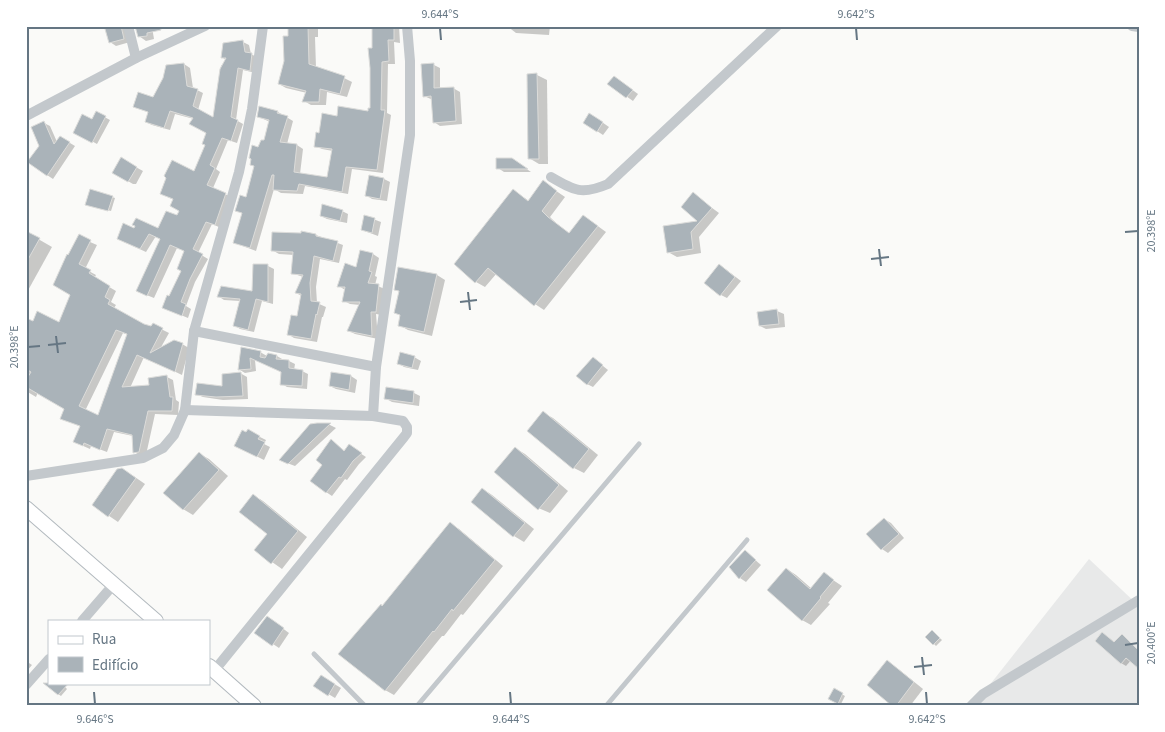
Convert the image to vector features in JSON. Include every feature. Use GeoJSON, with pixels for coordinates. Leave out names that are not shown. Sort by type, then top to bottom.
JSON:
{"type":"FeatureCollection","features":[{"type":"Feature","properties":{"kind":"main road"},"geometry":{"type":"LineString","coordinates":[[26,508],[155,620]]}},
{"type":"Feature","properties":{"kind":"main road"},"geometry":{"type":"LineString","coordinates":[[212,669],[254,706]]}},
{"type":"Feature","properties":{"kind":"street"},"geometry":{"type":"LineString","coordinates":[[128,26],[136,58]]}},
{"type":"Feature","properties":{"kind":"street"},"geometry":{"type":"LineString","coordinates":[[26,116],[136,58],[205,26]]}},
{"type":"Feature","properties":{"kind":"street"},"geometry":{"type":"LineString","coordinates":[[26,476],[143,458],[163,448],[174,435],[185,410],[194,331],[239,172],[252,109],[263,26]]}},
{"type":"Feature","properties":{"kind":"street"},"geometry":{"type":"LineString","coordinates":[[373,416],[376,367],[410,136],[410,61],[407,26]]}},
{"type":"Feature","properties":{"kind":"street"},"geometry":{"type":"LineString","coordinates":[[552,177],[572,189],[591,191],[608,184],[777,26]]}},
{"type":"Feature","properties":{"kind":"street"},"geometry":{"type":"LineString","coordinates":[[1132,26],[1139,27]]}},
{"type":"Feature","properties":{"kind":"street"},"geometry":{"type":"LineString","coordinates":[[194,331],[376,367]]}},
{"type":"Feature","properties":{"kind":"street"},"geometry":{"type":"LineString","coordinates":[[185,410],[373,416],[403,421],[407,432],[212,669]]}},
{"type":"Feature","properties":{"kind":"street"},"geometry":{"type":"LineString","coordinates":[[83,620],[114,584]]}},
{"type":"Feature","properties":{"kind":"street"},"geometry":{"type":"LineString","coordinates":[[971,706],[983,694],[1139,600]]}},
{"type":"Feature","properties":{"kind":"street"},"geometry":{"type":"LineString","coordinates":[[26,685],[48,660]]}},
{"type":"Feature","properties":{"kind":"lane"},"geometry":{"type":"LineString","coordinates":[[416,706],[639,444]]}},
{"type":"Feature","properties":{"kind":"lane"},"geometry":{"type":"LineString","coordinates":[[606,706],[747,540]]}},
{"type":"Feature","properties":{"kind":"lane"},"geometry":{"type":"LineString","coordinates":[[314,654],[366,706]]}},
{"type":"Feature","properties":{"kind":"shaded area"},"geometry":{"type":"Polygon","coordinates":[[[1089,559],[1139,606],[1139,706],[973,706],[1089,559]]]}},
{"type":"Feature","properties":{"kind":"building"},"geometry":{"type":"Polygon","coordinates":[[[121,26],[124,39],[109,43],[105,29],[121,26]]]}},
{"type":"Feature","properties":{"kind":"building"},"geometry":{"type":"Polygon","coordinates":[[[135,26],[160,26],[161,30],[147,33],[147,36],[138,37],[135,26]]]}},
{"type":"Feature","properties":{"kind":"building"},"geometry":{"type":"Polygon","coordinates":[[[288,26],[308,26],[309,64],[345,76],[340,94],[320,89],[319,102],[302,102],[306,91],[278,84],[284,61],[283,36],[288,36],[288,26]]]}},
{"type":"Feature","properties":{"kind":"building"},"geometry":{"type":"Polygon","coordinates":[[[372,26],[394,26],[394,40],[388,40],[389,61],[382,62],[381,110],[385,110],[377,170],[346,167],[342,192],[299,184],[297,191],[273,190],[274,175],[272,175],[250,248],[233,243],[242,213],[235,211],[240,195],[246,197],[254,166],[250,165],[251,159],[249,158],[252,145],[258,147],[261,140],[264,140],[269,120],[257,117],[259,106],[288,116],[280,142],[297,144],[294,172],[327,177],[332,149],[314,147],[316,132],[319,133],[322,113],[337,116],[338,106],[368,111],[368,108],[370,108],[368,48],[372,48],[372,26]]]}},
{"type":"Feature","properties":{"kind":"building"},"geometry":{"type":"Polygon","coordinates":[[[243,40],[245,52],[252,53],[250,71],[238,68],[231,117],[238,120],[231,141],[222,138],[210,165],[215,168],[207,185],[226,193],[215,225],[206,222],[193,249],[203,254],[181,302],[186,304],[182,316],[162,308],[181,271],[177,269],[184,251],[170,245],[147,296],[136,291],[160,239],[149,234],[140,249],[117,239],[123,223],[134,228],[135,226],[132,225],[136,218],[158,228],[166,211],[177,215],[179,211],[170,206],[173,199],[160,194],[166,178],[164,176],[172,160],[194,171],[205,145],[202,144],[206,133],[189,124],[193,118],[170,111],[164,128],[145,122],[148,112],[133,107],[138,92],[153,97],[163,78],[166,65],[184,63],[187,86],[198,89],[193,106],[213,117],[220,69],[226,58],[221,58],[223,43],[243,40]]]}},
{"type":"Feature","properties":{"kind":"building"},"geometry":{"type":"Polygon","coordinates":[[[434,63],[434,88],[454,87],[456,121],[433,123],[431,96],[423,97],[421,64],[434,63]]]}},
{"type":"Feature","properties":{"kind":"building"},"geometry":{"type":"Polygon","coordinates":[[[537,73],[539,159],[528,159],[527,74],[537,73]]]}},
{"type":"Feature","properties":{"kind":"building"},"geometry":{"type":"Polygon","coordinates":[[[614,76],[633,90],[626,98],[607,84],[614,76]]]}},
{"type":"Feature","properties":{"kind":"building"},"geometry":{"type":"Polygon","coordinates":[[[96,111],[106,116],[92,143],[73,133],[82,114],[92,119],[96,111]]]}},
{"type":"Feature","properties":{"kind":"building"},"geometry":{"type":"Polygon","coordinates":[[[589,113],[603,122],[597,132],[583,123],[589,113]]]}},
{"type":"Feature","properties":{"kind":"building"},"geometry":{"type":"Polygon","coordinates":[[[44,121],[54,144],[60,136],[70,142],[47,176],[27,162],[39,146],[31,127],[44,121]]]}},
{"type":"Feature","properties":{"kind":"building"},"geometry":{"type":"Polygon","coordinates":[[[121,157],[137,167],[128,182],[112,173],[121,157]]]}},
{"type":"Feature","properties":{"kind":"building"},"geometry":{"type":"Polygon","coordinates":[[[496,158],[512,158],[528,169],[496,169],[496,158]]]}},
{"type":"Feature","properties":{"kind":"building"},"geometry":{"type":"Polygon","coordinates":[[[369,175],[384,178],[380,199],[365,196],[369,175]]]}},
{"type":"Feature","properties":{"kind":"building"},"geometry":{"type":"Polygon","coordinates":[[[543,180],[557,191],[542,211],[548,217],[569,233],[583,215],[598,226],[534,306],[488,268],[475,283],[454,264],[513,189],[528,201],[543,180]]]}},
{"type":"Feature","properties":{"kind":"building"},"geometry":{"type":"Polygon","coordinates":[[[90,189],[113,196],[108,211],[85,205],[90,189]]]}},
{"type":"Feature","properties":{"kind":"building"},"geometry":{"type":"Polygon","coordinates":[[[693,192],[712,208],[691,232],[693,249],[667,253],[663,226],[697,221],[681,207],[693,192]]]}},
{"type":"Feature","properties":{"kind":"building"},"geometry":{"type":"Polygon","coordinates":[[[322,204],[343,210],[340,221],[320,216],[322,204]]]}},
{"type":"Feature","properties":{"kind":"building"},"geometry":{"type":"Polygon","coordinates":[[[364,215],[375,218],[372,233],[361,230],[364,215]]]}},
{"type":"Feature","properties":{"kind":"building"},"geometry":{"type":"Polygon","coordinates":[[[26,231],[40,238],[26,263],[26,231]]]}},
{"type":"Feature","properties":{"kind":"building"},"geometry":{"type":"Polygon","coordinates":[[[301,231],[338,241],[333,261],[314,256],[310,283],[311,301],[320,302],[311,339],[287,335],[291,315],[297,316],[301,294],[295,293],[303,275],[291,274],[293,252],[271,251],[272,232],[301,233],[301,231]]]}},
{"type":"Feature","properties":{"kind":"building"},"geometry":{"type":"Polygon","coordinates":[[[79,234],[91,240],[79,264],[91,270],[89,273],[110,286],[105,297],[110,300],[108,304],[144,324],[151,326],[153,323],[163,328],[150,353],[174,340],[183,343],[175,372],[137,355],[122,387],[149,385],[148,378],[167,375],[170,397],[173,397],[172,411],[148,411],[139,452],[133,453],[132,435],[107,429],[100,450],[84,443],[83,446],[73,442],[80,426],[60,419],[64,409],[26,387],[26,380],[31,372],[26,369],[26,318],[33,321],[37,311],[59,322],[70,295],[53,285],[79,234]],[[116,330],[79,406],[98,415],[127,334],[116,330]]]}},
{"type":"Feature","properties":{"kind":"building"},"geometry":{"type":"Polygon","coordinates":[[[360,250],[373,253],[369,271],[372,272],[368,283],[379,284],[376,312],[371,312],[372,336],[347,331],[360,302],[342,302],[345,287],[337,287],[345,263],[356,267],[360,250]]]}},
{"type":"Feature","properties":{"kind":"building"},"geometry":{"type":"Polygon","coordinates":[[[253,264],[268,264],[268,302],[256,299],[248,330],[233,326],[240,299],[217,297],[221,286],[252,291],[253,264]]]}},
{"type":"Feature","properties":{"kind":"building"},"geometry":{"type":"Polygon","coordinates":[[[719,264],[735,277],[720,296],[704,283],[719,264]]]}},
{"type":"Feature","properties":{"kind":"building"},"geometry":{"type":"Polygon","coordinates":[[[398,267],[437,274],[424,332],[398,326],[400,315],[394,313],[399,291],[394,290],[398,267]]]}},
{"type":"Feature","properties":{"kind":"building"},"geometry":{"type":"Polygon","coordinates":[[[777,309],[779,324],[759,326],[757,312],[777,309]]]}},
{"type":"Feature","properties":{"kind":"building"},"geometry":{"type":"Polygon","coordinates":[[[241,347],[261,351],[260,357],[265,358],[268,353],[277,355],[276,359],[289,360],[289,368],[303,370],[302,386],[280,385],[281,372],[250,358],[251,369],[238,370],[241,347]]]}},
{"type":"Feature","properties":{"kind":"building"},"geometry":{"type":"Polygon","coordinates":[[[400,352],[415,356],[412,368],[397,364],[400,352]]]}},
{"type":"Feature","properties":{"kind":"building"},"geometry":{"type":"Polygon","coordinates":[[[593,357],[603,365],[587,385],[576,376],[593,357]]]}},
{"type":"Feature","properties":{"kind":"building"},"geometry":{"type":"Polygon","coordinates":[[[241,372],[243,396],[216,397],[195,395],[197,383],[222,386],[222,374],[241,372]]]}},
{"type":"Feature","properties":{"kind":"building"},"geometry":{"type":"Polygon","coordinates":[[[331,372],[351,375],[349,390],[329,386],[331,372]]]}},
{"type":"Feature","properties":{"kind":"building"},"geometry":{"type":"Polygon","coordinates":[[[386,387],[414,391],[413,403],[384,399],[386,387]]]}},
{"type":"Feature","properties":{"kind":"building"},"geometry":{"type":"Polygon","coordinates":[[[543,411],[589,449],[573,469],[527,431],[543,411]]]}},
{"type":"Feature","properties":{"kind":"building"},"geometry":{"type":"Polygon","coordinates":[[[331,423],[288,464],[279,460],[310,424],[331,423]]]}},
{"type":"Feature","properties":{"kind":"building"},"geometry":{"type":"Polygon","coordinates":[[[248,429],[260,436],[258,439],[265,442],[257,457],[234,446],[242,430],[246,432],[248,429]]]}},
{"type":"Feature","properties":{"kind":"building"},"geometry":{"type":"Polygon","coordinates":[[[331,439],[344,451],[349,444],[362,453],[326,493],[310,481],[322,465],[316,460],[331,439]]]}},
{"type":"Feature","properties":{"kind":"building"},"geometry":{"type":"Polygon","coordinates":[[[515,447],[559,485],[538,510],[494,472],[515,447]]]}},
{"type":"Feature","properties":{"kind":"building"},"geometry":{"type":"Polygon","coordinates":[[[199,452],[219,470],[183,510],[163,493],[199,452]]]}},
{"type":"Feature","properties":{"kind":"building"},"geometry":{"type":"Polygon","coordinates":[[[122,468],[136,478],[108,517],[92,505],[117,469],[122,468]]]}},
{"type":"Feature","properties":{"kind":"building"},"geometry":{"type":"Polygon","coordinates":[[[482,488],[525,523],[513,537],[471,502],[482,488]]]}},
{"type":"Feature","properties":{"kind":"building"},"geometry":{"type":"Polygon","coordinates":[[[253,494],[298,531],[271,564],[254,550],[267,534],[239,512],[253,494]]]}},
{"type":"Feature","properties":{"kind":"building"},"geometry":{"type":"Polygon","coordinates":[[[884,518],[899,534],[881,550],[866,534],[884,518]]]}},
{"type":"Feature","properties":{"kind":"building"},"geometry":{"type":"Polygon","coordinates":[[[450,522],[495,560],[453,611],[452,609],[433,631],[385,691],[338,654],[381,604],[382,606],[450,522]]]}},
{"type":"Feature","properties":{"kind":"building"},"geometry":{"type":"Polygon","coordinates":[[[745,550],[756,560],[739,579],[729,567],[745,550]]]}},
{"type":"Feature","properties":{"kind":"building"},"geometry":{"type":"Polygon","coordinates":[[[786,568],[810,589],[824,572],[834,580],[802,621],[767,590],[786,568]]]}},
{"type":"Feature","properties":{"kind":"building"},"geometry":{"type":"Polygon","coordinates":[[[267,616],[284,628],[272,646],[254,633],[267,616]]]}},
{"type":"Feature","properties":{"kind":"building"},"geometry":{"type":"Polygon","coordinates":[[[932,630],[940,638],[933,645],[925,637],[932,630]]]}},
{"type":"Feature","properties":{"kind":"building"},"geometry":{"type":"Polygon","coordinates":[[[1102,632],[1114,642],[1122,634],[1139,651],[1139,669],[1126,658],[1121,664],[1095,641],[1102,632]]]}},
{"type":"Feature","properties":{"kind":"building"},"geometry":{"type":"Polygon","coordinates":[[[887,660],[914,682],[896,706],[892,706],[867,685],[887,660]]]}},
{"type":"Feature","properties":{"kind":"building"},"geometry":{"type":"Polygon","coordinates":[[[321,675],[335,684],[328,696],[313,686],[321,675]]]}},
{"type":"Feature","properties":{"kind":"building"},"geometry":{"type":"Polygon","coordinates":[[[43,683],[68,684],[58,695],[43,683]]]}},
{"type":"Feature","properties":{"kind":"building"},"geometry":{"type":"Polygon","coordinates":[[[834,688],[843,693],[838,704],[828,699],[834,688]]]}}]}
